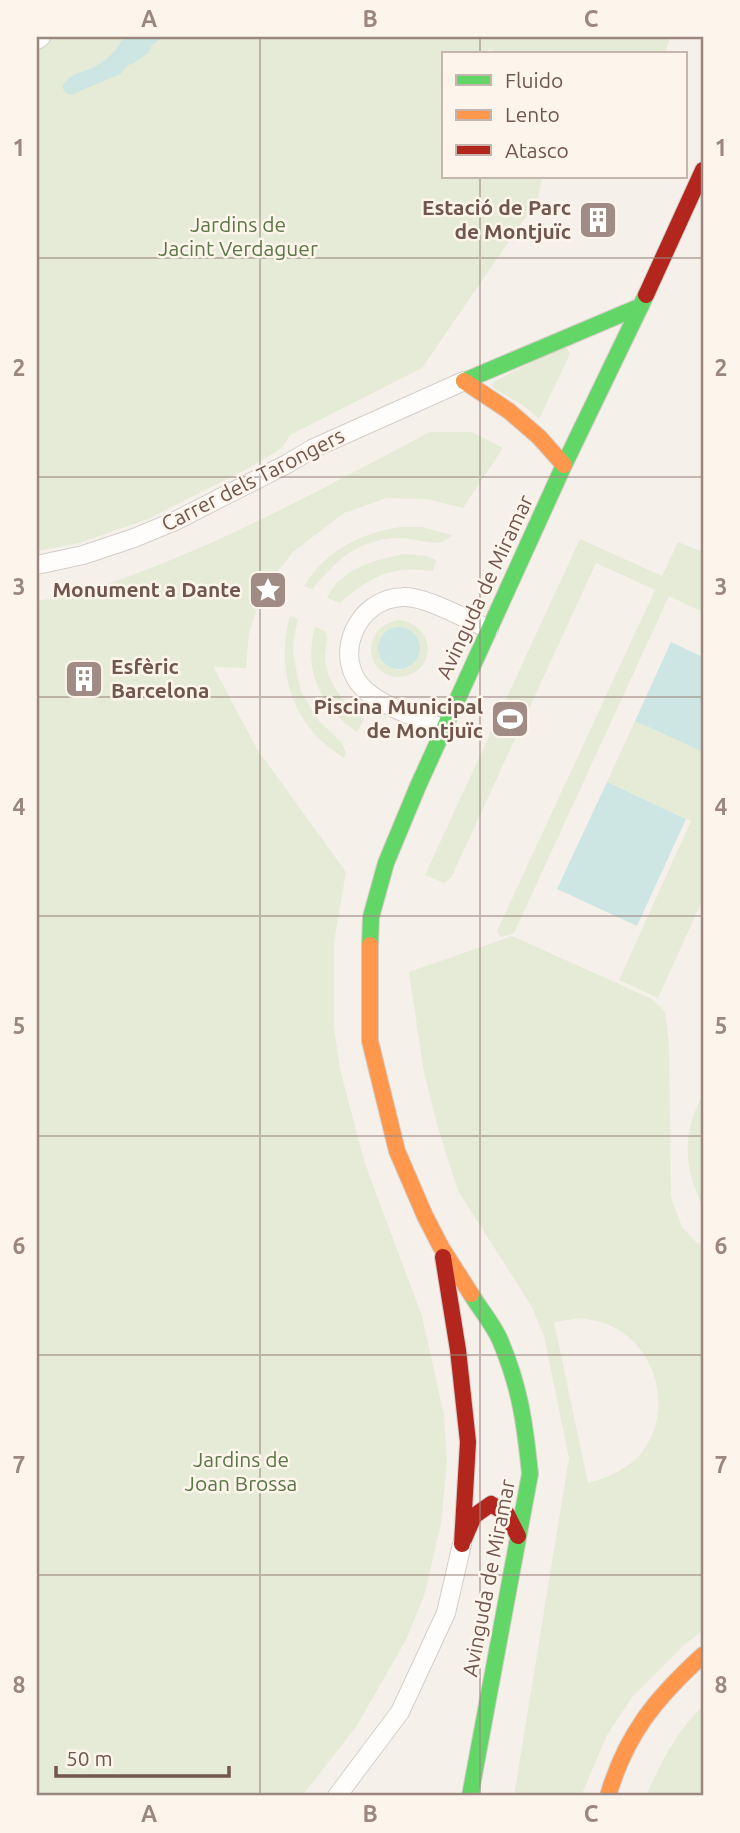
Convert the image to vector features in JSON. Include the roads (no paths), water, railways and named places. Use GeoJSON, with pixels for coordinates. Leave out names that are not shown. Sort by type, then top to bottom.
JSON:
{"type":"FeatureCollection","features":[{"type":"Feature","properties":{"kind":"street","name":"Avinguda de Miramar"},"geometry":{"type":"LineString","coordinates":[[470,1796],[530,1474],[525,1421],[518,1389],[499,1338],[441,1247],[397,1152],[370,1041],[371,917],[386,863],[418,786],[564,465],[703,170]]}},
{"type":"Feature","properties":{"kind":"street"},"geometry":{"type":"LineString","coordinates":[[464,381],[641,306]]}},
{"type":"Feature","properties":{"kind":"street"},"geometry":{"type":"LineString","coordinates":[[464,381],[509,411],[539,437],[564,465]]}},
{"type":"Feature","properties":{"kind":"street","name":"Carrer dels Tarongers"},"geometry":{"type":"LineString","coordinates":[[37,565],[83,555],[174,521],[312,449],[464,381]]}},
{"type":"Feature","properties":{"kind":"street"},"geometry":{"type":"LineString","coordinates":[[444,729],[379,700],[365,690],[354,675],[349,658],[351,639],[357,622],[370,608],[386,600],[404,596],[422,599],[489,629]]}},
{"type":"Feature","properties":{"kind":"street"},"geometry":{"type":"LineString","coordinates":[[337,1796],[400,1712],[446,1613],[462,1544],[468,1442],[458,1350],[441,1247]]}},
{"type":"Feature","properties":{"kind":"street"},"geometry":{"type":"LineString","coordinates":[[462,1544],[474,1516],[491,1504],[507,1514],[518,1536]]}},
{"type":"Feature","properties":{"kind":"street"},"geometry":{"type":"LineString","coordinates":[[608,1796],[614,1773],[642,1720],[667,1688],[703,1654]]}},
{"type":"Feature","properties":{"kind":"water"},"geometry":{"type":"Polygon","coordinates":[[[124,37],[162,37],[152,44],[148,54],[128,65],[120,74],[71,95],[66,93],[62,87],[69,78],[96,66],[124,37]]]}},
{"type":"Feature","properties":{"kind":"water"},"geometry":{"type":"Polygon","coordinates":[[[399,627],[414,633],[420,648],[414,663],[399,669],[384,663],[378,648],[384,633],[399,627]]]}},
{"type":"Feature","properties":{"kind":"water"},"geometry":{"type":"Polygon","coordinates":[[[671,642],[703,657],[703,752],[635,721],[671,642]]]}},
{"type":"Feature","properties":{"kind":"water"},"geometry":{"type":"Polygon","coordinates":[[[607,782],[686,819],[637,926],[557,889],[607,782]]]}},
{"type":"Feature","properties":{"kind":"place","name":"Estació de Parc de Montjuïc"},"geometry":{"type":"Point","coordinates":[598,220]}},
{"type":"Feature","properties":{"kind":"place","name":"Monument a Dante"},"geometry":{"type":"Point","coordinates":[268,590]}},
{"type":"Feature","properties":{"kind":"place","name":"Esfèric Barcelona"},"geometry":{"type":"Point","coordinates":[84,679]}},
{"type":"Feature","properties":{"kind":"place","name":"Piscina Municipal de Montjuïc"},"geometry":{"type":"Point","coordinates":[510,719]}},
{"type":"Feature","properties":{"kind":"park label","name":"Jardins de Jacint Verdaguer"},"geometry":{"type":"Point","coordinates":[238,237]}},
{"type":"Feature","properties":{"kind":"park label","name":"Jardins de Joan Brossa"},"geometry":{"type":"Point","coordinates":[241,1472]}}]}
